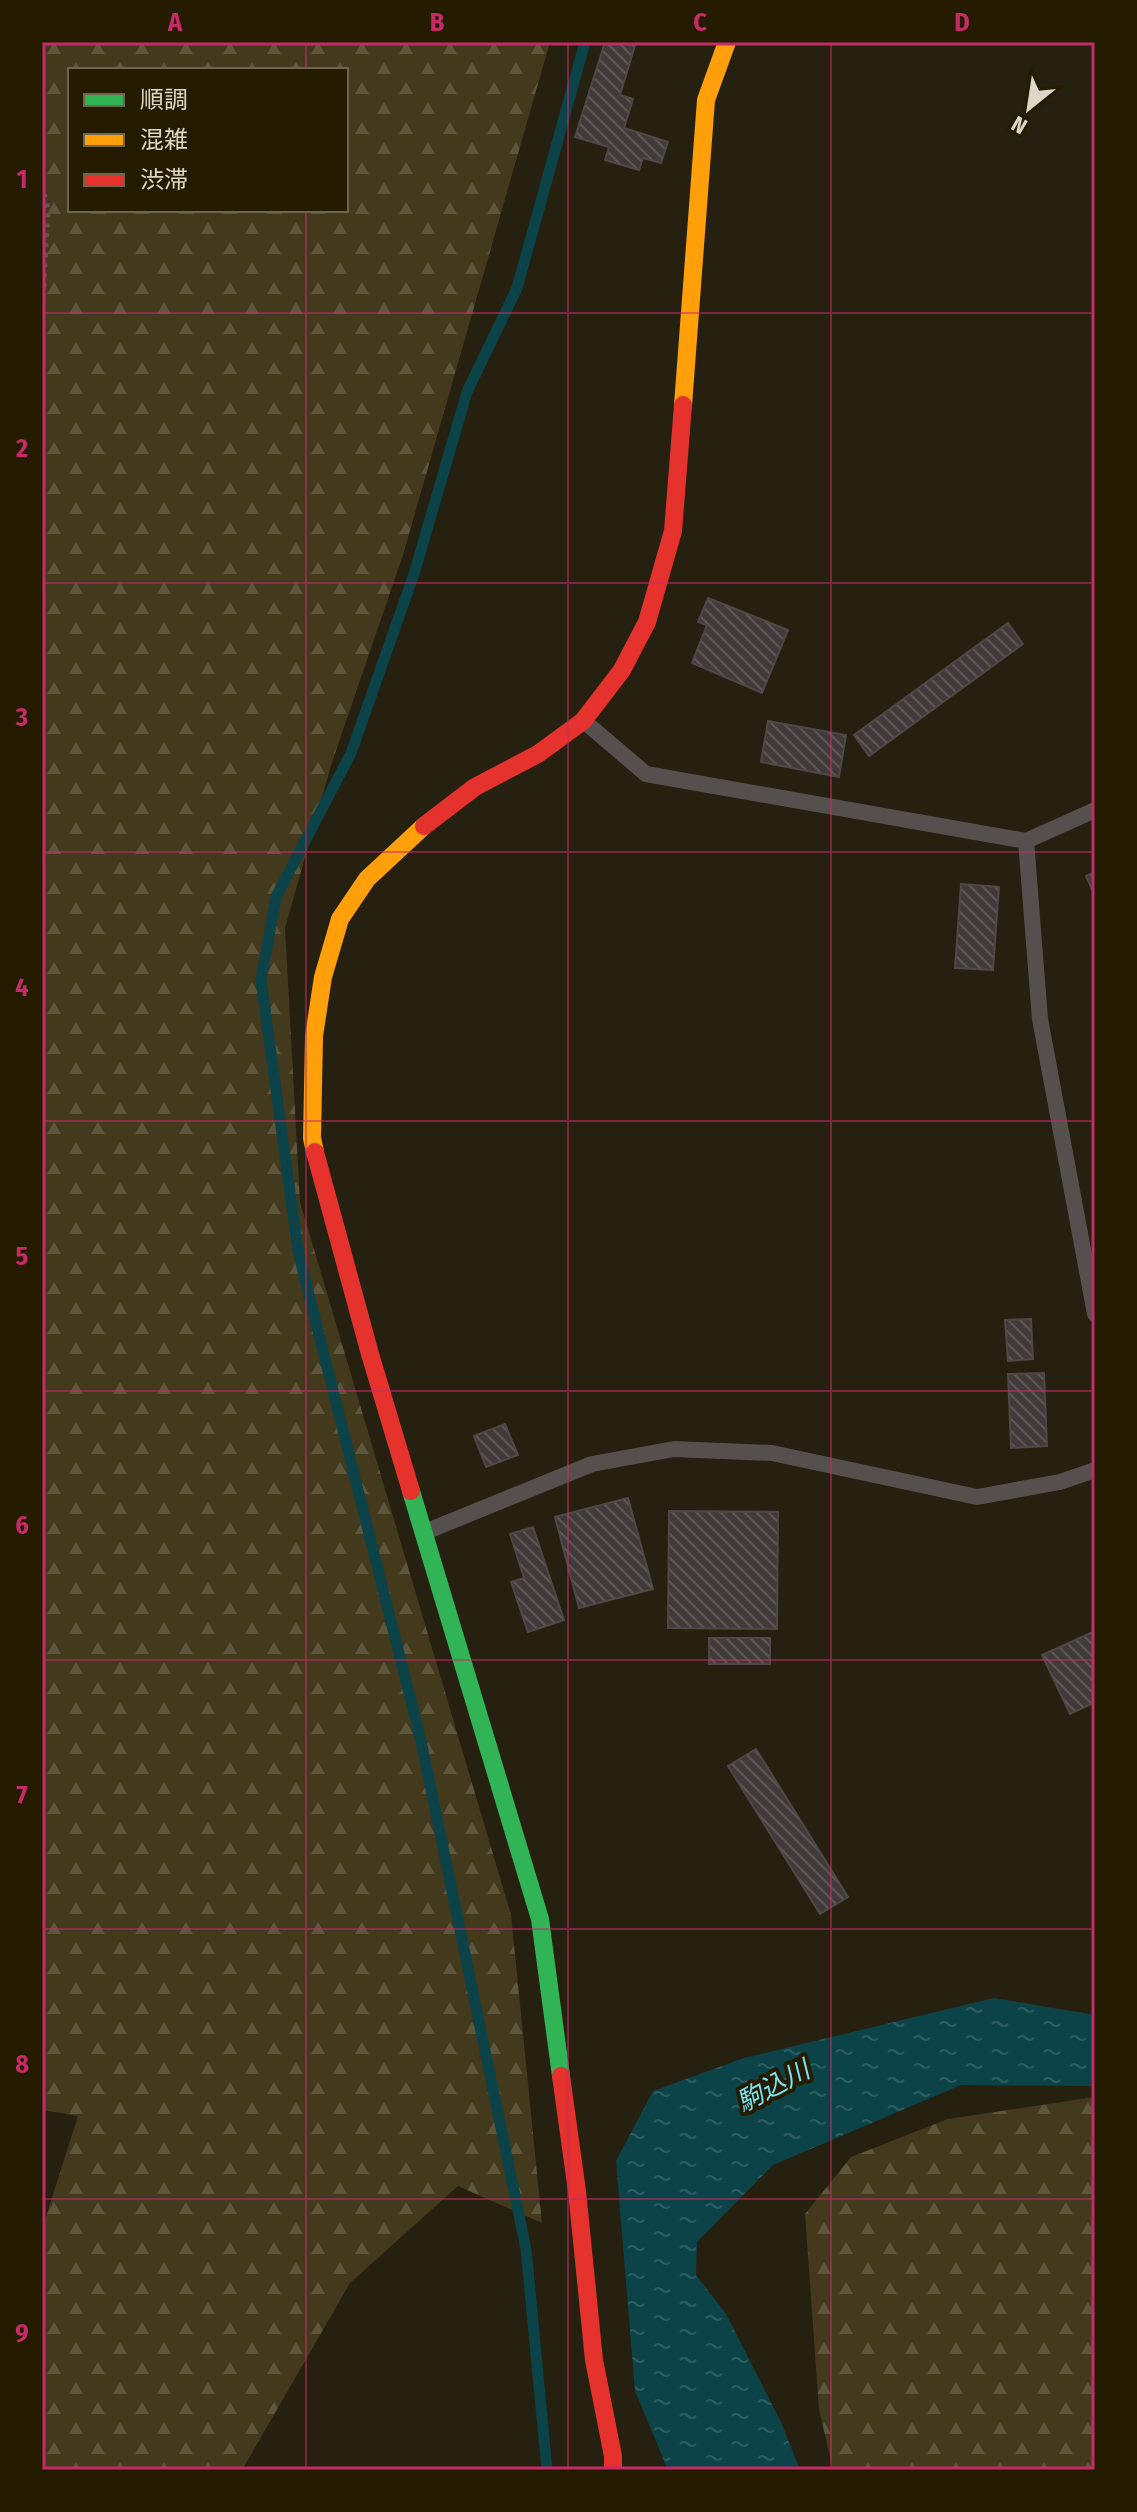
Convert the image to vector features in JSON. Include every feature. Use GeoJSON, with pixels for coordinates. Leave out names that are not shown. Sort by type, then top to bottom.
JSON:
{"type":"FeatureCollection","features":[{"type":"Feature","properties":{"kind":"street"},"geometry":{"type":"LineString","coordinates":[[613,2470],[594,2360],[577,2191],[540,1919],[370,1354],[312,1138],[314,1036],[323,977],[340,919],[367,879],[412,835],[475,787],[538,754],[583,721],[622,670],[647,622],[673,531],[706,100],[727,42]]}},
{"type":"Feature","properties":{"kind":"lane"},"geometry":{"type":"LineString","coordinates":[[583,721],[646,774],[1026,841],[1095,810]]}},
{"type":"Feature","properties":{"kind":"lane"},"geometry":{"type":"LineString","coordinates":[[1026,841],[1040,1019],[1095,1314]]}},
{"type":"Feature","properties":{"kind":"lane"},"geometry":{"type":"LineString","coordinates":[[423,1532],[592,1464],[674,1449],[772,1453],[977,1497],[1060,1482],[1095,1470]]}},
{"type":"Feature","properties":{"kind":"path"},"geometry":{"type":"LineString","coordinates":[[42,184],[48,209],[42,316]]}},
{"type":"Feature","properties":{"kind":"path"},"geometry":{"type":"LineString","coordinates":[[42,1502],[42,1522]]}},
{"type":"Feature","properties":{"kind":"green space"},"geometry":{"type":"Polygon","coordinates":[[[42,42],[550,42],[403,555],[332,762],[285,928],[300,1202],[511,1915],[542,2223],[458,2186],[350,2283],[242,2470],[42,2470],[42,2229],[78,2116],[42,2110],[42,42]]]}},
{"type":"Feature","properties":{"kind":"green space"},"geometry":{"type":"Polygon","coordinates":[[[1095,2097],[1095,2192],[1091,2199],[1095,2242],[1095,2470],[833,2470],[819,2409],[805,2214],[851,2157],[948,2119],[1095,2097]]]}},
{"type":"Feature","properties":{"kind":"water","name":"駒込川"},"geometry":{"type":"Polygon","coordinates":[[[994,1998],[1095,2015],[1095,2086],[961,2085],[773,2165],[697,2242],[696,2275],[726,2314],[781,2422],[800,2470],[668,2470],[635,2391],[616,2161],[653,2091],[744,2058],[994,1998]]]}},
{"type":"Feature","properties":{"kind":"building"},"geometry":{"type":"Polygon","coordinates":[[[605,42],[636,42],[620,95],[633,99],[624,128],[668,142],[661,163],[643,158],[639,170],[605,160],[609,147],[575,137],[605,42]]]}},
{"type":"Feature","properties":{"kind":"building"},"geometry":{"type":"Polygon","coordinates":[[[708,598],[788,630],[762,693],[692,663],[707,625],[698,622],[708,598]]]}},
{"type":"Feature","properties":{"kind":"building"},"geometry":{"type":"Polygon","coordinates":[[[1008,623],[1023,644],[869,756],[854,735],[1008,623]]]}},
{"type":"Feature","properties":{"kind":"building"},"geometry":{"type":"Polygon","coordinates":[[[768,721],[846,735],[839,777],[761,762],[768,721]]]}},
{"type":"Feature","properties":{"kind":"building"},"geometry":{"type":"Polygon","coordinates":[[[1095,872],[1095,896],[1086,876],[1095,872]]]}},
{"type":"Feature","properties":{"kind":"building"},"geometry":{"type":"Polygon","coordinates":[[[961,884],[999,887],[993,970],[955,968],[961,884]]]}},
{"type":"Feature","properties":{"kind":"building"},"geometry":{"type":"Polygon","coordinates":[[[1031,1319],[1033,1359],[1008,1361],[1005,1320],[1031,1319]]]}},
{"type":"Feature","properties":{"kind":"building"},"geometry":{"type":"Polygon","coordinates":[[[1044,1373],[1047,1446],[1011,1448],[1008,1374],[1044,1373]]]}},
{"type":"Feature","properties":{"kind":"building"},"geometry":{"type":"Polygon","coordinates":[[[505,1424],[518,1455],[486,1467],[474,1436],[505,1424]]]}},
{"type":"Feature","properties":{"kind":"building"},"geometry":{"type":"Polygon","coordinates":[[[628,1498],[653,1589],[579,1608],[555,1517],[628,1498]]]}},
{"type":"Feature","properties":{"kind":"building"},"geometry":{"type":"Polygon","coordinates":[[[669,1511],[778,1512],[777,1629],[668,1628],[669,1511]]]}},
{"type":"Feature","properties":{"kind":"building"},"geometry":{"type":"Polygon","coordinates":[[[533,1527],[564,1620],[528,1632],[511,1582],[524,1578],[510,1534],[533,1527]]]}},
{"type":"Feature","properties":{"kind":"building"},"geometry":{"type":"Polygon","coordinates":[[[1095,1631],[1095,1702],[1070,1714],[1042,1655],[1095,1631]]]}},
{"type":"Feature","properties":{"kind":"building"},"geometry":{"type":"Polygon","coordinates":[[[709,1638],[770,1638],[770,1664],[709,1664],[709,1638]]]}},
{"type":"Feature","properties":{"kind":"building"},"geometry":{"type":"Polygon","coordinates":[[[756,1749],[848,1897],[820,1914],[728,1766],[756,1749]]]}},
{"type":"Feature","properties":{"kind":"waterway"},"geometry":{"type":"LineString","coordinates":[[547,2470],[526,2249],[421,1741],[298,1251],[261,980],[276,897],[351,753],[414,574],[467,392],[517,288],[585,42]]}},
{"type":"Feature","properties":{"kind":"traffic: fast"},"geometry":{"type":"LineString","coordinates":[[411,1491],[540,1919],[561,2076]]}},
{"type":"Feature","properties":{"kind":"traffic: slow"},"geometry":{"type":"LineString","coordinates":[[683,405],[706,100],[727,42]]}},
{"type":"Feature","properties":{"kind":"traffic: slow"},"geometry":{"type":"LineString","coordinates":[[315,1152],[312,1138],[314,1036],[323,977],[340,919],[367,879],[424,826]]}},
{"type":"Feature","properties":{"kind":"traffic: jam"},"geometry":{"type":"LineString","coordinates":[[424,826],[475,787],[538,754],[583,721],[622,670],[647,622],[673,531],[683,405]]}},
{"type":"Feature","properties":{"kind":"traffic: jam"},"geometry":{"type":"LineString","coordinates":[[315,1152],[411,1491]]}},
{"type":"Feature","properties":{"kind":"traffic: jam"},"geometry":{"type":"LineString","coordinates":[[561,2076],[577,2191],[594,2360],[613,2470]]}}]}
